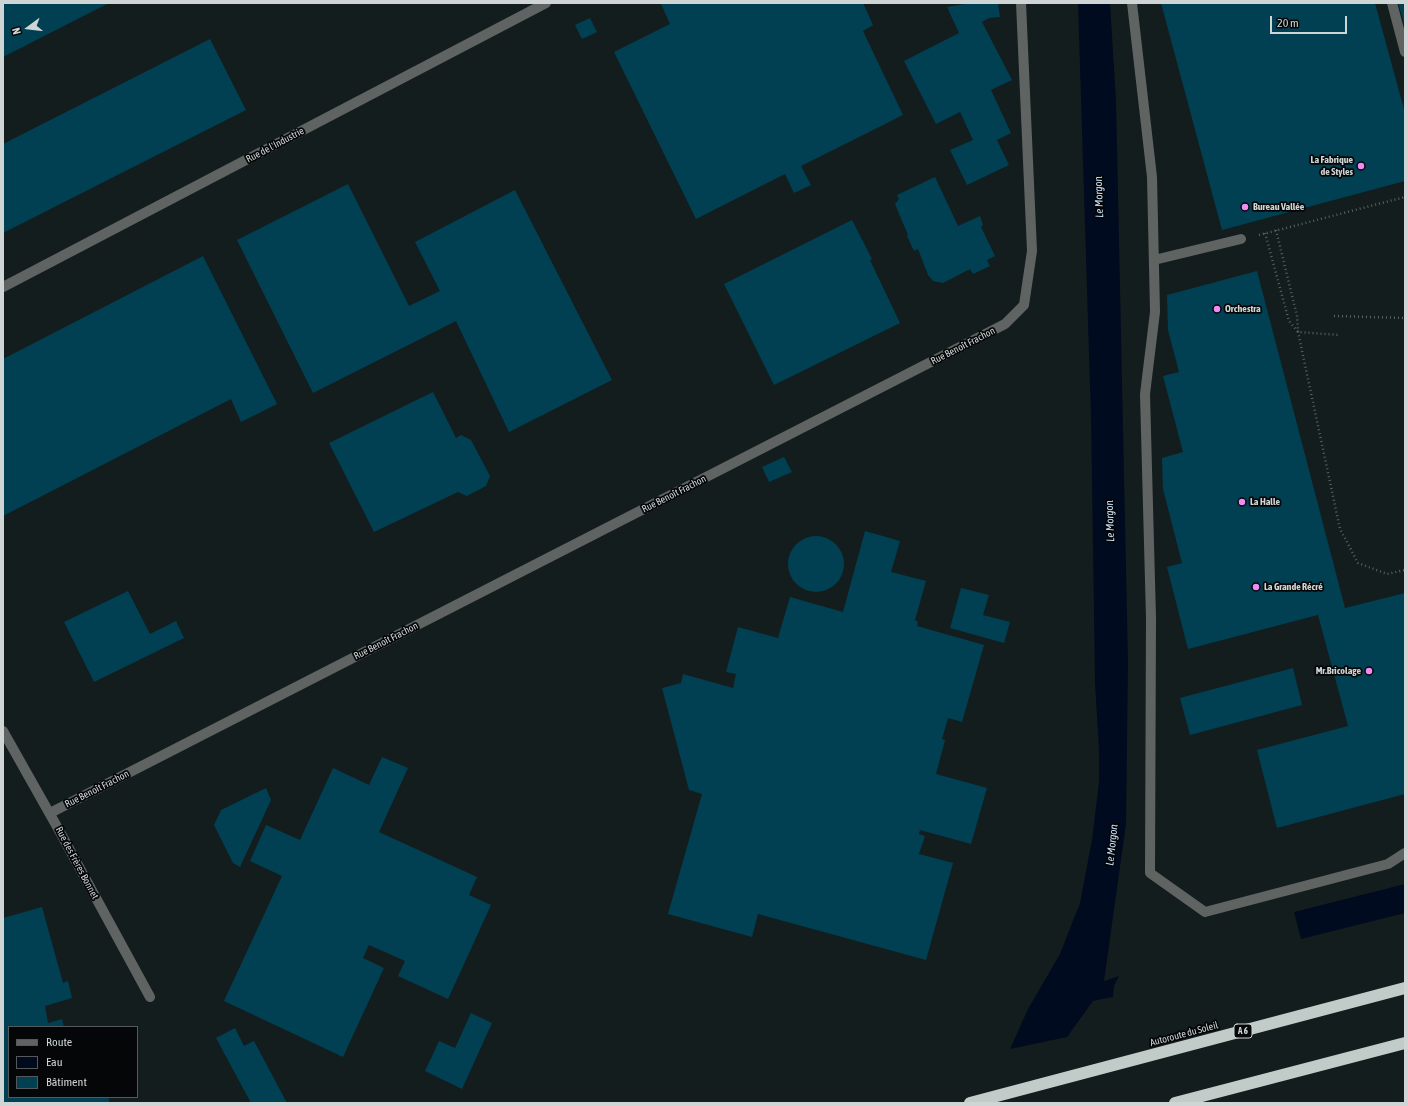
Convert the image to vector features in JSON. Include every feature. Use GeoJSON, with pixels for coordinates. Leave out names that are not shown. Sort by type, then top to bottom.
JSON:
{"type":"FeatureCollection","features":[{"type":"Feature","properties":{"kind":"highway","name":"Autoroute du Soleil"},"geometry":{"type":"LineString","coordinates":[[970,1103],[1405,988]]}},
{"type":"Feature","properties":{"kind":"highway"},"geometry":{"type":"LineString","coordinates":[[1175,1103],[1405,1043]]}},
{"type":"Feature","properties":{"kind":"street","name":"Rue de l'Industrie"},"geometry":{"type":"LineString","coordinates":[[3,287],[546,3]]}},
{"type":"Feature","properties":{"kind":"street","name":"Rue Benoît Frachon"},"geometry":{"type":"LineString","coordinates":[[50,813],[1005,324],[1024,305],[1032,251],[1021,3]]}},
{"type":"Feature","properties":{"kind":"street"},"geometry":{"type":"LineString","coordinates":[[1132,3],[1152,177],[1154,260],[1155,312],[1145,394],[1151,618],[1150,873],[1204,912],[1388,864],[1405,853]]}},
{"type":"Feature","properties":{"kind":"street"},"geometry":{"type":"LineString","coordinates":[[1392,3],[1405,52]]}},
{"type":"Feature","properties":{"kind":"street"},"geometry":{"type":"LineString","coordinates":[[1154,260],[1241,239]]}},
{"type":"Feature","properties":{"kind":"street","name":"Rue des Frères Bonnet"},"geometry":{"type":"LineString","coordinates":[[3,731],[50,813],[150,997]]}},
{"type":"Feature","properties":{"kind":"path"},"geometry":{"type":"LineString","coordinates":[[1241,239],[1405,197]]}},
{"type":"Feature","properties":{"kind":"path"},"geometry":{"type":"LineString","coordinates":[[1276,230],[1298,316],[1298,332],[1340,529],[1358,563],[1387,574],[1405,570]]}},
{"type":"Feature","properties":{"kind":"path"},"geometry":{"type":"LineString","coordinates":[[1265,233],[1289,321],[1298,332],[1339,335]]}},
{"type":"Feature","properties":{"kind":"path"},"geometry":{"type":"LineString","coordinates":[[1334,316],[1405,318]]}},
{"type":"Feature","properties":{"kind":"water","name":"Le Morgon"},"geometry":{"type":"Polygon","coordinates":[[[1078,3],[1110,3],[1116,100],[1128,662],[1126,824],[1104,981],[1119,976],[1114,986],[1113,997],[1093,1001],[1067,1037],[1010,1049],[1028,1009],[1060,954],[1080,903],[1092,840],[1099,782],[1099,750],[1095,683],[1091,417],[1078,3]]]}},
{"type":"Feature","properties":{"kind":"water"},"geometry":{"type":"Polygon","coordinates":[[[1405,884],[1405,913],[1301,939],[1294,912],[1405,884]]]}},
{"type":"Feature","properties":{"kind":"building"},"geometry":{"type":"Polygon","coordinates":[[[3,3],[109,3],[3,57],[3,3]]]}},
{"type":"Feature","properties":{"kind":"building"},"geometry":{"type":"Polygon","coordinates":[[[863,3],[873,25],[863,31],[903,115],[801,166],[811,185],[794,193],[785,174],[696,219],[614,52],[670,24],[661,4],[863,3]]]}},
{"type":"Feature","properties":{"kind":"building"},"geometry":{"type":"Polygon","coordinates":[[[971,3],[998,3],[1000,17],[989,18],[982,22],[1012,80],[991,90],[1011,133],[997,140],[1009,165],[967,185],[950,150],[973,140],[960,112],[936,124],[904,61],[959,33],[947,7],[971,3]]]}},
{"type":"Feature","properties":{"kind":"building"},"geometry":{"type":"Polygon","coordinates":[[[1161,3],[1375,3],[1405,113],[1405,181],[1222,230],[1161,3]]]}},
{"type":"Feature","properties":{"kind":"building"},"geometry":{"type":"Polygon","coordinates":[[[1398,3],[1405,3],[1405,26],[1398,3]]]}},
{"type":"Feature","properties":{"kind":"building"},"geometry":{"type":"Polygon","coordinates":[[[590,18],[597,32],[582,39],[575,25],[590,18]]]}},
{"type":"Feature","properties":{"kind":"building"},"geometry":{"type":"Polygon","coordinates":[[[210,39],[246,110],[3,233],[3,144],[210,39]]]}},
{"type":"Feature","properties":{"kind":"building"},"geometry":{"type":"Polygon","coordinates":[[[935,177],[958,226],[980,216],[983,225],[981,227],[995,256],[987,260],[990,266],[973,274],[970,269],[943,283],[933,281],[928,275],[918,249],[914,251],[907,236],[908,235],[895,204],[899,199],[897,195],[935,177]]]}},
{"type":"Feature","properties":{"kind":"building"},"geometry":{"type":"Polygon","coordinates":[[[348,184],[409,306],[440,291],[415,242],[515,190],[612,380],[509,432],[456,321],[313,393],[237,240],[348,184]]]}},
{"type":"Feature","properties":{"kind":"building"},"geometry":{"type":"Polygon","coordinates":[[[852,220],[872,259],[870,260],[900,323],[774,385],[724,284],[852,220]]]}},
{"type":"Feature","properties":{"kind":"building"},"geometry":{"type":"Polygon","coordinates":[[[203,256],[277,404],[241,422],[231,399],[3,516],[3,359],[203,256]]]}},
{"type":"Feature","properties":{"kind":"building"},"geometry":{"type":"Polygon","coordinates":[[[1257,271],[1345,608],[1405,593],[1405,794],[1277,828],[1257,750],[1348,726],[1318,615],[1188,649],[1167,567],[1182,563],[1163,489],[1162,458],[1183,452],[1163,376],[1179,372],[1168,330],[1167,295],[1257,271]]]}},
{"type":"Feature","properties":{"kind":"building"},"geometry":{"type":"Polygon","coordinates":[[[433,392],[456,438],[461,435],[471,440],[490,476],[486,486],[467,496],[458,492],[374,532],[329,443],[433,392]]]}},
{"type":"Feature","properties":{"kind":"building"},"geometry":{"type":"Polygon","coordinates":[[[784,457],[792,472],[769,482],[762,467],[784,457]]]}},
{"type":"Feature","properties":{"kind":"building"},"geometry":{"type":"Polygon","coordinates":[[[865,531],[900,541],[891,572],[926,581],[915,620],[918,622],[917,626],[984,645],[962,722],[948,718],[942,739],[945,740],[936,774],[987,788],[971,844],[920,830],[919,834],[925,836],[919,854],[953,863],[926,960],[758,914],[752,937],[668,914],[702,794],[689,790],[662,688],[681,683],[683,674],[733,688],[736,674],[726,672],[738,627],[778,638],[790,597],[843,612],[865,531]]]}},
{"type":"Feature","properties":{"kind":"building"},"geometry":{"type":"Polygon","coordinates":[[[811,536],[821,536],[836,544],[842,553],[844,564],[842,575],[836,584],[821,592],[811,592],[800,587],[793,580],[788,569],[788,559],[793,548],[800,541],[811,536]]]}},
{"type":"Feature","properties":{"kind":"building"},"geometry":{"type":"Polygon","coordinates":[[[961,588],[989,595],[983,615],[1010,622],[1004,643],[950,628],[961,588]]]}},
{"type":"Feature","properties":{"kind":"building"},"geometry":{"type":"Polygon","coordinates":[[[128,591],[150,634],[176,621],[184,638],[94,682],[64,622],[128,591]]]}},
{"type":"Feature","properties":{"kind":"building"},"geometry":{"type":"Polygon","coordinates":[[[1293,668],[1302,705],[1190,735],[1180,698],[1293,668]]]}},
{"type":"Feature","properties":{"kind":"building"},"geometry":{"type":"Polygon","coordinates":[[[382,757],[408,768],[379,832],[477,877],[469,895],[491,905],[448,999],[398,976],[405,961],[369,945],[363,958],[384,968],[343,1057],[224,1001],[282,876],[250,861],[266,825],[300,840],[333,768],[369,785],[382,757]]]}},
{"type":"Feature","properties":{"kind":"building"},"geometry":{"type":"Polygon","coordinates":[[[266,788],[271,800],[240,867],[233,863],[214,825],[221,810],[266,788]]]}},
{"type":"Feature","properties":{"kind":"building"},"geometry":{"type":"Polygon","coordinates":[[[42,907],[63,983],[68,981],[72,998],[45,1006],[48,1023],[62,1019],[64,1026],[8,1026],[8,1098],[108,1098],[110,1103],[3,1103],[3,918],[42,907]]]}},
{"type":"Feature","properties":{"kind":"building"},"geometry":{"type":"Polygon","coordinates":[[[471,1013],[492,1023],[462,1089],[425,1071],[439,1041],[455,1048],[471,1013]]]}},
{"type":"Feature","properties":{"kind":"building"},"geometry":{"type":"Polygon","coordinates":[[[235,1028],[244,1046],[254,1041],[287,1103],[251,1103],[216,1038],[235,1028]]]}},
{"type":"Feature","properties":{"kind":"place","name":"La Fabrique de Styles"},"geometry":{"type":"Point","coordinates":[1361,166]}},
{"type":"Feature","properties":{"kind":"place","name":"Bureau Vallée"},"geometry":{"type":"Point","coordinates":[1245,207]}},
{"type":"Feature","properties":{"kind":"place","name":"Orchestra"},"geometry":{"type":"Point","coordinates":[1217,309]}},
{"type":"Feature","properties":{"kind":"place","name":"La Halle"},"geometry":{"type":"Point","coordinates":[1242,502]}},
{"type":"Feature","properties":{"kind":"place","name":"La Grande Récré"},"geometry":{"type":"Point","coordinates":[1256,587]}},
{"type":"Feature","properties":{"kind":"place","name":"Mr.Bricolage"},"geometry":{"type":"Point","coordinates":[1369,671]}}]}
